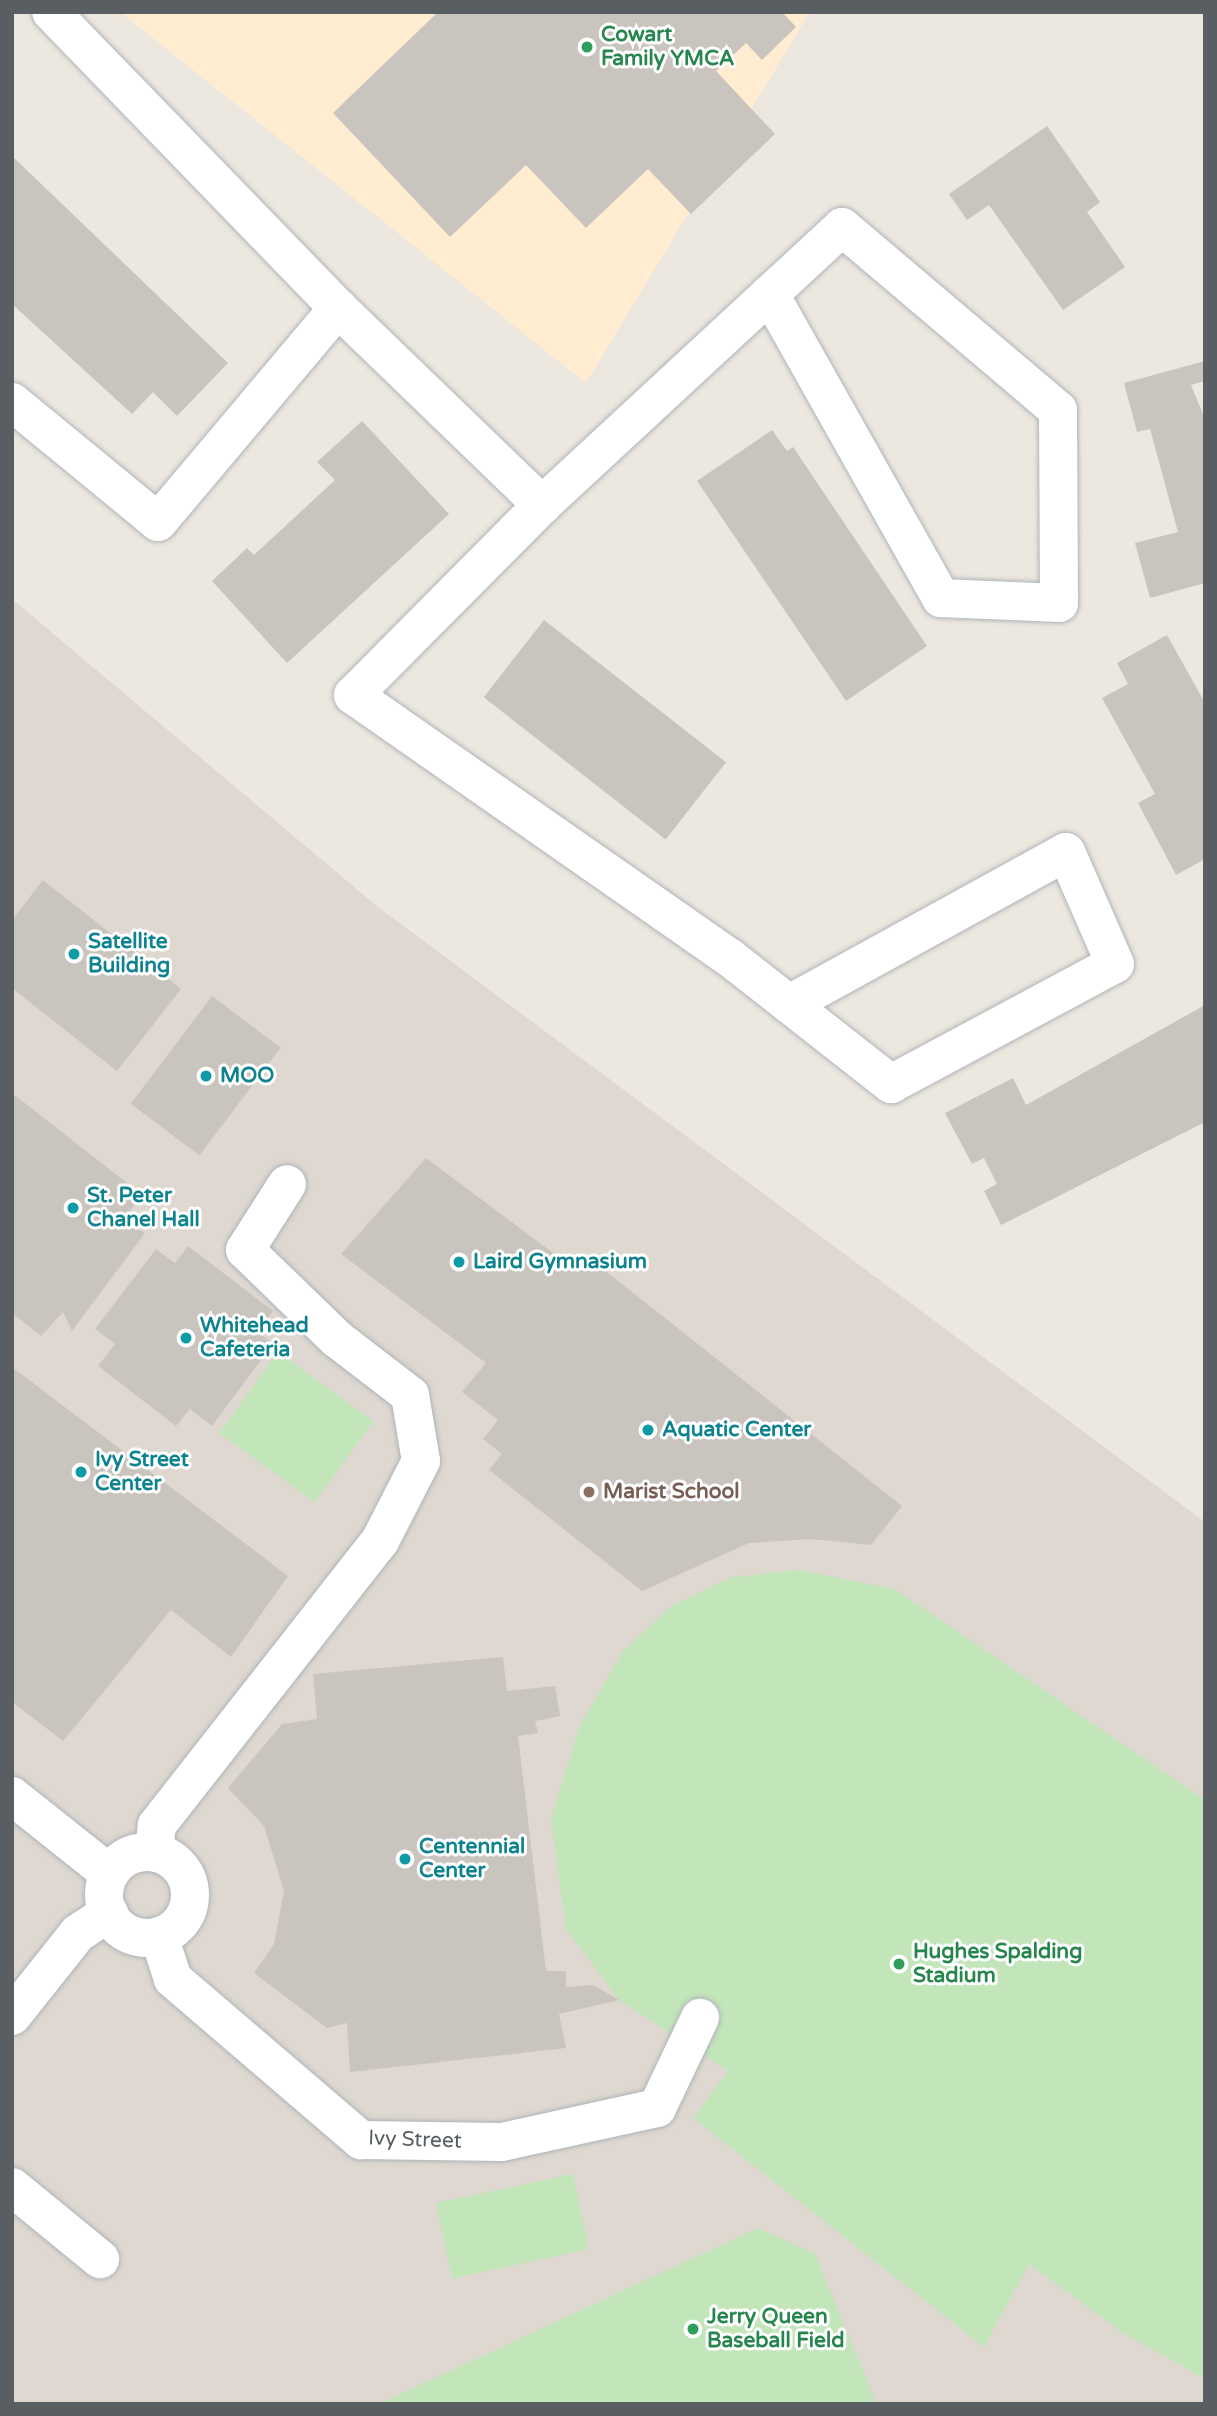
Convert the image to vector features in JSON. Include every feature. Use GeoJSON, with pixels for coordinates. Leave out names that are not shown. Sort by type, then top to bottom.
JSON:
{"type":"FeatureCollection","features":[{"type":"Feature","properties":{"kind":"street"},"geometry":{"type":"LineString","coordinates":[[51,12],[338,308],[542,505]]}},
{"type":"Feature","properties":{"kind":"street"},"geometry":{"type":"LineString","coordinates":[[770,294],[942,598],[1059,603],[1058,410],[842,227],[542,505],[353,695],[789,1004],[891,1084],[1115,964],[1066,852],[789,1004]]}},
{"type":"Feature","properties":{"kind":"street"},"geometry":{"type":"LineString","coordinates":[[12,402],[158,522],[338,308]]}},
{"type":"Feature","properties":{"kind":"street"},"geometry":{"type":"LineString","coordinates":[[154,1852],[157,1825],[380,1541],[421,1461],[410,1395],[337,1339],[245,1250],[287,1184]]}},
{"type":"Feature","properties":{"kind":"street"},"geometry":{"type":"LineString","coordinates":[[12,1796],[110,1874]]}},
{"type":"Feature","properties":{"kind":"street"},"geometry":{"type":"LineString","coordinates":[[154,1852],[179,1866],[190,1892],[183,1920],[159,1936],[131,1935],[109,1913],[110,1874],[127,1856],[154,1852]]}},
{"type":"Feature","properties":{"kind":"street"},"geometry":{"type":"LineString","coordinates":[[12,2016],[78,1933],[109,1913]]}},
{"type":"Feature","properties":{"kind":"street","name":"Ivy Street"},"geometry":{"type":"LineString","coordinates":[[159,1936],[173,1979],[361,2140],[502,2142],[657,2108],[701,2018]]}},
{"type":"Feature","properties":{"kind":"street"},"geometry":{"type":"LineString","coordinates":[[12,2187],[100,2259]]}},
{"type":"Feature","properties":{"kind":"shaded area"},"geometry":{"type":"Polygon","coordinates":[[[120,12],[810,12],[586,383],[120,12]]]}},
{"type":"Feature","properties":{"kind":"shaded area","name":"Marist School"},"geometry":{"type":"Polygon","coordinates":[[[12,599],[378,907],[1205,1522],[1205,2404],[12,2404],[12,599]]]}},
{"type":"Feature","properties":{"kind":"green space"},"geometry":{"type":"Polygon","coordinates":[[[278,1352],[373,1421],[315,1502],[219,1433],[278,1352]]]}},
{"type":"Feature","properties":{"kind":"green space","name":"Hughes Spalding Stadium"},"geometry":{"type":"Polygon","coordinates":[[[799,1570],[895,1589],[1205,1800],[1205,2379],[1120,2331],[1029,2264],[984,2347],[693,2118],[728,2071],[619,2000],[566,1929],[551,1819],[579,1727],[623,1651],[673,1605],[732,1577],[799,1570]]]}},
{"type":"Feature","properties":{"kind":"green space"},"geometry":{"type":"Polygon","coordinates":[[[573,2174],[589,2249],[452,2278],[436,2203],[573,2174]]]}},
{"type":"Feature","properties":{"kind":"green space","name":"Jerry Queen Baseball Field"},"geometry":{"type":"Polygon","coordinates":[[[758,2228],[815,2254],[877,2404],[379,2404],[758,2228]]]}},
{"type":"Feature","properties":{"kind":"building"},"geometry":{"type":"Polygon","coordinates":[[[438,12],[782,12],[796,27],[762,60],[746,43],[716,71],[775,134],[691,214],[648,169],[586,228],[526,165],[450,237],[333,113],[438,12]]]}},
{"type":"Feature","properties":{"kind":"building"},"geometry":{"type":"Polygon","coordinates":[[[1047,126],[1100,202],[1087,212],[1125,267],[1063,310],[989,205],[967,220],[949,194],[1047,126]]]}},
{"type":"Feature","properties":{"kind":"building"},"geometry":{"type":"Polygon","coordinates":[[[12,156],[228,363],[177,416],[153,392],[132,414],[12,304],[12,156]]]}},
{"type":"Feature","properties":{"kind":"building"},"geometry":{"type":"Polygon","coordinates":[[[1205,361],[1205,381],[1191,385],[1205,419],[1205,583],[1150,598],[1135,543],[1178,532],[1150,429],[1137,432],[1124,383],[1205,361]]]}},
{"type":"Feature","properties":{"kind":"building"},"geometry":{"type":"Polygon","coordinates":[[[362,421],[449,514],[287,663],[212,581],[247,548],[254,555],[335,480],[317,462],[362,421]]]}},
{"type":"Feature","properties":{"kind":"building"},"geometry":{"type":"Polygon","coordinates":[[[772,430],[787,451],[793,447],[927,646],[846,701],[697,481],[772,430]]]}},
{"type":"Feature","properties":{"kind":"building"},"geometry":{"type":"Polygon","coordinates":[[[544,620],[726,762],[666,839],[484,697],[544,620]]]}},
{"type":"Feature","properties":{"kind":"building"},"geometry":{"type":"Polygon","coordinates":[[[1167,635],[1205,703],[1205,859],[1176,875],[1138,803],[1155,794],[1102,698],[1128,684],[1117,663],[1167,635]]]}},
{"type":"Feature","properties":{"kind":"building","name":"Satellite Building"},"geometry":{"type":"Polygon","coordinates":[[[43,880],[181,989],[117,1071],[12,988],[12,920],[43,880]]]}},
{"type":"Feature","properties":{"kind":"building","name":"MOO"},"geometry":{"type":"Polygon","coordinates":[[[212,996],[281,1048],[199,1156],[131,1104],[212,996]]]}},
{"type":"Feature","properties":{"kind":"building"},"geometry":{"type":"Polygon","coordinates":[[[1205,1005],[1205,1122],[1001,1225],[984,1191],[997,1184],[984,1158],[972,1164],[945,1113],[1013,1078],[1026,1105],[1205,1005]]]}},
{"type":"Feature","properties":{"kind":"building","name":"St. Peter Chanel Hall"},"geometry":{"type":"Polygon","coordinates":[[[12,1093],[141,1194],[124,1221],[145,1233],[72,1331],[63,1312],[41,1336],[12,1313],[12,1093]]]}},
{"type":"Feature","properties":{"kind":"building","name":"Aquatic Center"},"geometry":{"type":"Polygon","coordinates":[[[426,1158],[577,1271],[588,1257],[902,1506],[871,1545],[810,1539],[749,1543],[642,1591],[489,1470],[502,1454],[483,1439],[498,1420],[462,1392],[486,1363],[341,1254],[426,1158]]]}},
{"type":"Feature","properties":{"kind":"building","name":"Whitehead Cafeteria"},"geometry":{"type":"Polygon","coordinates":[[[188,1246],[273,1311],[258,1332],[273,1344],[212,1426],[190,1409],[176,1426],[98,1366],[115,1344],[95,1329],[156,1249],[175,1263],[188,1246]]]}},
{"type":"Feature","properties":{"kind":"building","name":"Ivy Street Center"},"geometry":{"type":"Polygon","coordinates":[[[12,1367],[288,1576],[231,1657],[171,1610],[63,1741],[12,1702],[12,1367]]]}},
{"type":"Feature","properties":{"kind":"building","name":"Centennial Center"},"geometry":{"type":"Polygon","coordinates":[[[503,1657],[507,1691],[555,1686],[560,1716],[535,1721],[538,1733],[518,1736],[546,1971],[566,1971],[566,1987],[593,1985],[619,2000],[559,2014],[566,2048],[350,2072],[347,2023],[327,2028],[254,1973],[274,1944],[284,1891],[264,1826],[228,1788],[282,1724],[317,1719],[313,1674],[503,1657]]]}},
{"type":"Feature","properties":{"kind":"place","name":"Cowart Family YMCA"},"geometry":{"type":"Point","coordinates":[587,47]}},
{"type":"Feature","properties":{"kind":"place","name":"Satellite Building"},"geometry":{"type":"Point","coordinates":[74,954]}},
{"type":"Feature","properties":{"kind":"place","name":"MOO"},"geometry":{"type":"Point","coordinates":[206,1076]}},
{"type":"Feature","properties":{"kind":"place","name":"St. Peter Chanel Hall"},"geometry":{"type":"Point","coordinates":[73,1208]}},
{"type":"Feature","properties":{"kind":"place","name":"Laird Gymnasium"},"geometry":{"type":"Point","coordinates":[459,1262]}},
{"type":"Feature","properties":{"kind":"place","name":"Whitehead Cafeteria"},"geometry":{"type":"Point","coordinates":[186,1338]}},
{"type":"Feature","properties":{"kind":"place","name":"Aquatic Center"},"geometry":{"type":"Point","coordinates":[648,1430]}},
{"type":"Feature","properties":{"kind":"place","name":"Ivy Street Center"},"geometry":{"type":"Point","coordinates":[81,1472]}},
{"type":"Feature","properties":{"kind":"place","name":"Marist School"},"geometry":{"type":"Point","coordinates":[589,1492]}},
{"type":"Feature","properties":{"kind":"place","name":"Centennial Center"},"geometry":{"type":"Point","coordinates":[405,1859]}},
{"type":"Feature","properties":{"kind":"place","name":"Hughes Spalding Stadium"},"geometry":{"type":"Point","coordinates":[899,1964]}},
{"type":"Feature","properties":{"kind":"place","name":"Jerry Queen Baseball Field"},"geometry":{"type":"Point","coordinates":[693,2329]}}]}
